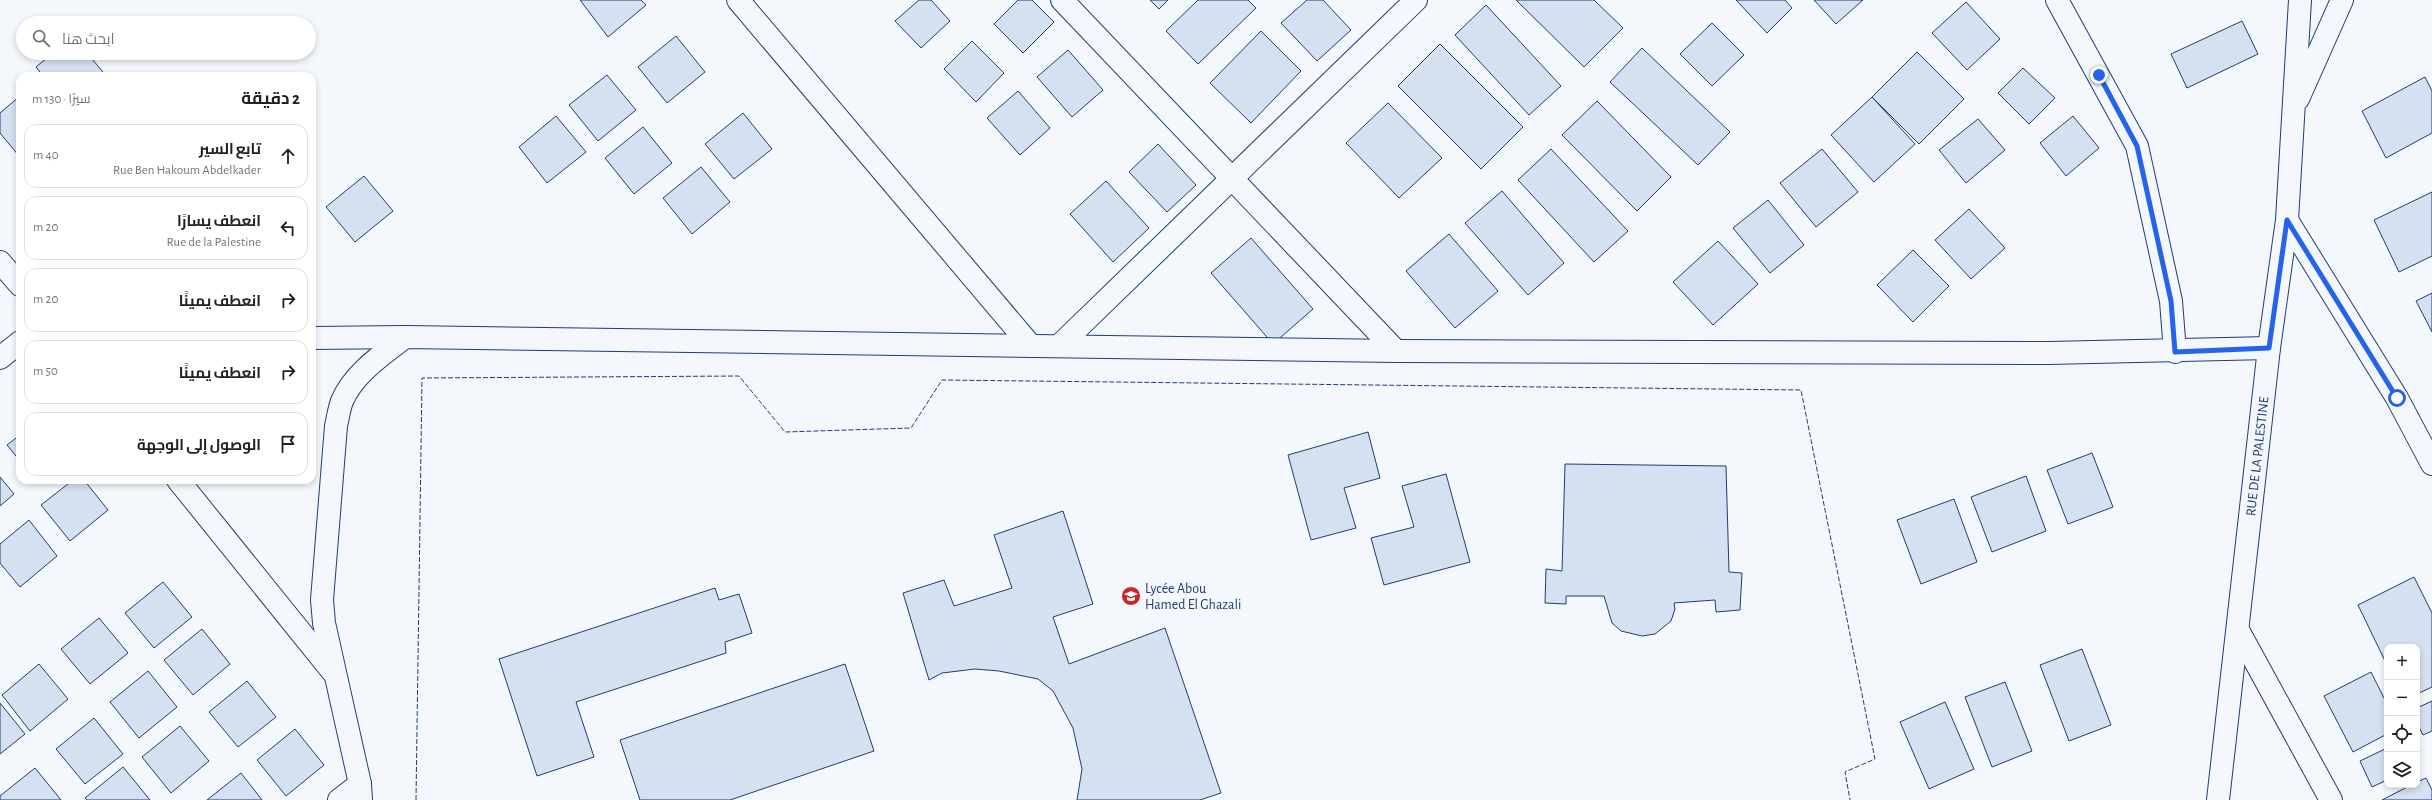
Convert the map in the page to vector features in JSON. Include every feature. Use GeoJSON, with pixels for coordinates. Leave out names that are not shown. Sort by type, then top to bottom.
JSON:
{"type":"FeatureCollection","features":[{"type":"Feature","properties":{"kind":"street"},"geometry":{"type":"LineString","coordinates":[[738,0],[1031,346]]}},
{"type":"Feature","properties":{"kind":"street"},"geometry":{"type":"LineString","coordinates":[[1062,0],[1234,178],[1396,352]]}},
{"type":"Feature","properties":{"kind":"street"},"geometry":{"type":"LineString","coordinates":[[1059,346],[1416,0]]}},
{"type":"Feature","properties":{"kind":"street"},"geometry":{"type":"LineString","coordinates":[[2057,0],[2137,146],[2171,301],[2175,352]]}},
{"type":"Feature","properties":{"kind":"street","name":"RUE DE LA PALESTINE"},"geometry":{"type":"LineString","coordinates":[[2218,800],[2269,348],[2287,220],[2292,113],[2300,0]]}},
{"type":"Feature","properties":{"kind":"street"},"geometry":{"type":"LineString","coordinates":[[2292,113],[2342,0]]}},
{"type":"Feature","properties":{"kind":"street"},"geometry":{"type":"LineString","coordinates":[[2287,220],[2397,398],[2432,464]]}},
{"type":"Feature","properties":{"kind":"street"},"geometry":{"type":"LineString","coordinates":[[0,262],[16,280]]}},
{"type":"Feature","properties":{"kind":"street"},"geometry":{"type":"LineString","coordinates":[[338,800],[360,792],[324,623],[322,600],[336,426],[342,401],[354,381],[369,365],[405,337]]}},
{"type":"Feature","properties":{"kind":"street"},"geometry":{"type":"LineString","coordinates":[[316,338],[405,337],[1396,352],[2175,352],[2269,348]]}},
{"type":"Feature","properties":{"kind":"street"},"geometry":{"type":"LineString","coordinates":[[0,358],[16,345]]}},
{"type":"Feature","properties":{"kind":"street"},"geometry":{"type":"LineString","coordinates":[[181,484],[334,673]]}},
{"type":"Feature","properties":{"kind":"street"},"geometry":{"type":"LineString","coordinates":[[2238,630],[2331,800]]}},
{"type":"Feature","properties":{"kind":"building"},"geometry":{"type":"Polygon","coordinates":[[[580,0],[641,0],[646,5],[608,37],[580,0]]]}},
{"type":"Feature","properties":{"kind":"building"},"geometry":{"type":"Polygon","coordinates":[[[919,0],[931,0],[950,21],[921,48],[895,21],[919,0]]]}},
{"type":"Feature","properties":{"kind":"building"},"geometry":{"type":"Polygon","coordinates":[[[1018,0],[1032,0],[1054,22],[1023,53],[994,24],[1018,0]]]}},
{"type":"Feature","properties":{"kind":"building"},"geometry":{"type":"Polygon","coordinates":[[[1150,0],[1168,0],[1159,9],[1150,0]]]}},
{"type":"Feature","properties":{"kind":"building"},"geometry":{"type":"Polygon","coordinates":[[[1198,0],[1248,0],[1256,8],[1198,64],[1166,31],[1198,0]]]}},
{"type":"Feature","properties":{"kind":"building"},"geometry":{"type":"Polygon","coordinates":[[[1307,0],[1323,0],[1351,30],[1317,61],[1281,23],[1307,0]]]}},
{"type":"Feature","properties":{"kind":"building"},"geometry":{"type":"Polygon","coordinates":[[[1516,0],[1594,0],[1623,28],[1584,67],[1516,0]]]}},
{"type":"Feature","properties":{"kind":"building"},"geometry":{"type":"Polygon","coordinates":[[[1736,0],[1785,0],[1792,8],[1767,33],[1736,0]]]}},
{"type":"Feature","properties":{"kind":"building"},"geometry":{"type":"Polygon","coordinates":[[[1814,0],[1863,0],[1836,24],[1814,0]]]}},
{"type":"Feature","properties":{"kind":"building"},"geometry":{"type":"Polygon","coordinates":[[[1966,2],[2000,39],[1967,70],[1932,33],[1966,2]]]}},
{"type":"Feature","properties":{"kind":"building"},"geometry":{"type":"Polygon","coordinates":[[[1486,5],[1561,86],[1529,115],[1455,35],[1486,5]]]}},
{"type":"Feature","properties":{"kind":"building"},"geometry":{"type":"Polygon","coordinates":[[[2242,21],[2258,54],[2187,88],[2171,54],[2242,21]]]}},
{"type":"Feature","properties":{"kind":"building"},"geometry":{"type":"Polygon","coordinates":[[[1712,23],[1744,55],[1712,86],[1680,54],[1712,23]]]}},
{"type":"Feature","properties":{"kind":"building"},"geometry":{"type":"Polygon","coordinates":[[[1261,31],[1301,71],[1251,123],[1210,83],[1261,31]]]}},
{"type":"Feature","properties":{"kind":"building"},"geometry":{"type":"Polygon","coordinates":[[[676,36],[705,72],[667,103],[638,67],[676,36]]]}},
{"type":"Feature","properties":{"kind":"building"},"geometry":{"type":"Polygon","coordinates":[[[972,41],[1004,73],[976,102],[944,69],[972,41]]]}},
{"type":"Feature","properties":{"kind":"building"},"geometry":{"type":"Polygon","coordinates":[[[1440,44],[1523,127],[1481,169],[1398,86],[1440,44]]]}},
{"type":"Feature","properties":{"kind":"building"},"geometry":{"type":"Polygon","coordinates":[[[1642,48],[1730,132],[1698,165],[1610,82],[1642,48]]]}},
{"type":"Feature","properties":{"kind":"building"},"geometry":{"type":"Polygon","coordinates":[[[1068,50],[1103,90],[1072,117],[1037,77],[1068,50]]]}},
{"type":"Feature","properties":{"kind":"building"},"geometry":{"type":"Polygon","coordinates":[[[1917,52],[1964,99],[1919,144],[1872,97],[1917,52]]]}},
{"type":"Feature","properties":{"kind":"building"},"geometry":{"type":"Polygon","coordinates":[[[44,60],[93,60],[103,72],[40,72],[36,67],[44,60]]]}},
{"type":"Feature","properties":{"kind":"building"},"geometry":{"type":"Polygon","coordinates":[[[2023,68],[2055,98],[2029,124],[1998,93],[2023,68]]]}},
{"type":"Feature","properties":{"kind":"building"},"geometry":{"type":"Polygon","coordinates":[[[607,75],[636,110],[598,141],[569,105],[607,75]]]}},
{"type":"Feature","properties":{"kind":"building"},"geometry":{"type":"Polygon","coordinates":[[[2425,77],[2432,91],[2432,133],[2386,158],[2362,111],[2425,77]]]}},
{"type":"Feature","properties":{"kind":"building"},"geometry":{"type":"Polygon","coordinates":[[[1018,91],[1050,128],[1020,155],[987,118],[1018,91]]]}},
{"type":"Feature","properties":{"kind":"building"},"geometry":{"type":"Polygon","coordinates":[[[1872,97],[1915,144],[1874,182],[1831,135],[1872,97]]]}},
{"type":"Feature","properties":{"kind":"building"},"geometry":{"type":"Polygon","coordinates":[[[16,99],[16,152],[0,133],[0,113],[16,99]]]}},
{"type":"Feature","properties":{"kind":"building"},"geometry":{"type":"Polygon","coordinates":[[[1597,101],[1671,177],[1637,211],[1562,135],[1597,101]]]}},
{"type":"Feature","properties":{"kind":"building"},"geometry":{"type":"Polygon","coordinates":[[[1388,103],[1442,158],[1399,198],[1346,143],[1388,103]]]}},
{"type":"Feature","properties":{"kind":"building"},"geometry":{"type":"Polygon","coordinates":[[[743,113],[772,149],[734,179],[705,144],[743,113]]]}},
{"type":"Feature","properties":{"kind":"building"},"geometry":{"type":"Polygon","coordinates":[[[556,116],[586,152],[547,183],[519,147],[556,116]]]}},
{"type":"Feature","properties":{"kind":"building"},"geometry":{"type":"Polygon","coordinates":[[[2073,116],[2099,148],[2066,176],[2040,143],[2073,116]]]}},
{"type":"Feature","properties":{"kind":"building"},"geometry":{"type":"Polygon","coordinates":[[[1978,119],[2005,150],[1966,183],[1939,150],[1978,119]]]}},
{"type":"Feature","properties":{"kind":"building"},"geometry":{"type":"Polygon","coordinates":[[[643,127],[672,163],[634,194],[605,158],[643,127]]]}},
{"type":"Feature","properties":{"kind":"building"},"geometry":{"type":"Polygon","coordinates":[[[1158,144],[1196,185],[1167,212],[1129,172],[1158,144]]]}},
{"type":"Feature","properties":{"kind":"building"},"geometry":{"type":"Polygon","coordinates":[[[1551,149],[1628,231],[1594,262],[1518,180],[1551,149]]]}},
{"type":"Feature","properties":{"kind":"building"},"geometry":{"type":"Polygon","coordinates":[[[1822,149],[1858,192],[1816,227],[1780,183],[1822,149]]]}},
{"type":"Feature","properties":{"kind":"building"},"geometry":{"type":"Polygon","coordinates":[[[701,167],[730,202],[692,234],[663,198],[701,167]]]}},
{"type":"Feature","properties":{"kind":"building"},"geometry":{"type":"Polygon","coordinates":[[[364,176],[393,211],[355,242],[326,207],[364,176]]]}},
{"type":"Feature","properties":{"kind":"building"},"geometry":{"type":"Polygon","coordinates":[[[1106,181],[1149,228],[1113,262],[1070,214],[1106,181]]]}},
{"type":"Feature","properties":{"kind":"building"},"geometry":{"type":"Polygon","coordinates":[[[1502,191],[1564,263],[1528,295],[1465,223],[1502,191]]]}},
{"type":"Feature","properties":{"kind":"building"},"geometry":{"type":"Polygon","coordinates":[[[2432,192],[2432,256],[2399,272],[2374,220],[2432,192]]]}},
{"type":"Feature","properties":{"kind":"building"},"geometry":{"type":"Polygon","coordinates":[[[1768,200],[1804,245],[1770,273],[1733,228],[1768,200]]]}},
{"type":"Feature","properties":{"kind":"building"},"geometry":{"type":"Polygon","coordinates":[[[1969,209],[2005,248],[1971,279],[1935,240],[1969,209]]]}},
{"type":"Feature","properties":{"kind":"building"},"geometry":{"type":"Polygon","coordinates":[[[1449,234],[1498,291],[1455,328],[1406,271],[1449,234]]]}},
{"type":"Feature","properties":{"kind":"building"},"geometry":{"type":"Polygon","coordinates":[[[1251,238],[1313,309],[1273,344],[1211,273],[1251,238]]]}},
{"type":"Feature","properties":{"kind":"building"},"geometry":{"type":"Polygon","coordinates":[[[1718,241],[1758,284],[1713,325],[1673,282],[1718,241]]]}},
{"type":"Feature","properties":{"kind":"building"},"geometry":{"type":"Polygon","coordinates":[[[1913,250],[1949,286],[1913,322],[1877,285],[1913,250]]]}},
{"type":"Feature","properties":{"kind":"building"},"geometry":{"type":"Polygon","coordinates":[[[2432,293],[2432,332],[2416,301],[2432,293]]]}},
{"type":"Feature","properties":{"kind":"building"},"geometry":{"type":"Polygon","coordinates":[[[1368,432],[1380,478],[1344,488],[1356,528],[1311,540],[1288,455],[1368,432]]]}},
{"type":"Feature","properties":{"kind":"building"},"geometry":{"type":"Polygon","coordinates":[[[16,438],[16,456],[7,445],[16,438]]]}},
{"type":"Feature","properties":{"kind":"building"},"geometry":{"type":"Polygon","coordinates":[[[2092,453],[2113,507],[2068,524],[2047,470],[2092,453]]]}},
{"type":"Feature","properties":{"kind":"building"},"geometry":{"type":"Polygon","coordinates":[[[1565,464],[1726,466],[1729,572],[1742,573],[1740,610],[1716,612],[1715,600],[1674,603],[1675,609],[1671,621],[1655,634],[1642,636],[1621,631],[1612,623],[1604,596],[1566,596],[1566,604],[1545,603],[1546,569],[1562,571],[1565,464]]]}},
{"type":"Feature","properties":{"kind":"building"},"geometry":{"type":"Polygon","coordinates":[[[1446,474],[1470,562],[1384,585],[1371,538],[1414,527],[1402,486],[1446,474]]]}},
{"type":"Feature","properties":{"kind":"building"},"geometry":{"type":"Polygon","coordinates":[[[2026,476],[2046,531],[1992,552],[1971,497],[2026,476]]]}},
{"type":"Feature","properties":{"kind":"building"},"geometry":{"type":"Polygon","coordinates":[[[0,477],[14,494],[0,506],[0,477]]]}},
{"type":"Feature","properties":{"kind":"building"},"geometry":{"type":"Polygon","coordinates":[[[68,484],[87,484],[108,510],[70,541],[41,505],[68,484]]]}},
{"type":"Feature","properties":{"kind":"building"},"geometry":{"type":"Polygon","coordinates":[[[1954,499],[1977,562],[1921,584],[1897,520],[1954,499]]]}},
{"type":"Feature","properties":{"kind":"building"},"geometry":{"type":"Polygon","coordinates":[[[1063,511],[1093,604],[1053,617],[1069,664],[1165,628],[1221,793],[1200,800],[1077,800],[1082,769],[1073,728],[1053,691],[1038,679],[999,671],[975,669],[942,673],[929,680],[903,593],[944,580],[954,606],[1012,588],[994,535],[1063,511]]]}},
{"type":"Feature","properties":{"kind":"building"},"geometry":{"type":"Polygon","coordinates":[[[29,520],[57,556],[20,587],[0,563],[0,544],[29,520]]]}},
{"type":"Feature","properties":{"kind":"building"},"geometry":{"type":"Polygon","coordinates":[[[2414,577],[2432,613],[2432,687],[2420,693],[2420,644],[2384,644],[2384,659],[2358,605],[2414,577]]]}},
{"type":"Feature","properties":{"kind":"building"},"geometry":{"type":"Polygon","coordinates":[[[163,582],[192,617],[154,648],[125,613],[163,582]]]}},
{"type":"Feature","properties":{"kind":"building"},"geometry":{"type":"Polygon","coordinates":[[[715,588],[719,600],[739,594],[752,633],[725,642],[726,653],[576,702],[594,757],[537,776],[499,659],[715,588]]]}},
{"type":"Feature","properties":{"kind":"building"},"geometry":{"type":"Polygon","coordinates":[[[99,618],[128,653],[90,684],[61,649],[99,618]]]}},
{"type":"Feature","properties":{"kind":"building"},"geometry":{"type":"Polygon","coordinates":[[[202,629],[230,664],[193,695],[164,660],[202,629]]]}},
{"type":"Feature","properties":{"kind":"building"},"geometry":{"type":"Polygon","coordinates":[[[2082,649],[2111,725],[2069,741],[2040,665],[2082,649]]]}},
{"type":"Feature","properties":{"kind":"building"},"geometry":{"type":"Polygon","coordinates":[[[39,664],[68,699],[30,731],[2,695],[39,664]]]}},
{"type":"Feature","properties":{"kind":"building"},"geometry":{"type":"Polygon","coordinates":[[[845,664],[874,751],[730,800],[640,800],[620,740],[845,664]]]}},
{"type":"Feature","properties":{"kind":"building"},"geometry":{"type":"Polygon","coordinates":[[[148,671],[177,707],[139,738],[110,702],[148,671]]]}},
{"type":"Feature","properties":{"kind":"building"},"geometry":{"type":"Polygon","coordinates":[[[2371,672],[2384,698],[2384,736],[2353,752],[2324,696],[2371,672]]]}},
{"type":"Feature","properties":{"kind":"building"},"geometry":{"type":"Polygon","coordinates":[[[247,681],[276,717],[238,747],[209,712],[247,681]]]}},
{"type":"Feature","properties":{"kind":"building"},"geometry":{"type":"Polygon","coordinates":[[[2005,682],[2032,751],[1992,767],[1965,697],[2005,682]]]}},
{"type":"Feature","properties":{"kind":"building"},"geometry":{"type":"Polygon","coordinates":[[[2432,701],[2432,731],[2423,735],[2420,729],[2420,707],[2432,701]]]}},
{"type":"Feature","properties":{"kind":"building"},"geometry":{"type":"Polygon","coordinates":[[[1945,702],[1974,769],[1929,789],[1900,722],[1945,702]]]}},
{"type":"Feature","properties":{"kind":"building"},"geometry":{"type":"Polygon","coordinates":[[[0,703],[25,734],[0,754],[0,703]]]}},
{"type":"Feature","properties":{"kind":"building"},"geometry":{"type":"Polygon","coordinates":[[[94,718],[123,754],[85,784],[56,749],[94,718]]]}},
{"type":"Feature","properties":{"kind":"building"},"geometry":{"type":"Polygon","coordinates":[[[180,726],[209,761],[171,793],[142,757],[180,726]]]}},
{"type":"Feature","properties":{"kind":"building"},"geometry":{"type":"Polygon","coordinates":[[[295,729],[324,765],[286,796],[257,760],[295,729]]]}},
{"type":"Feature","properties":{"kind":"building"},"geometry":{"type":"Polygon","coordinates":[[[2384,749],[2384,781],[2372,787],[2360,761],[2384,749]]]}},
{"type":"Feature","properties":{"kind":"building"},"geometry":{"type":"Polygon","coordinates":[[[123,767],[150,800],[87,800],[85,798],[123,767]]]}},
{"type":"Feature","properties":{"kind":"building"},"geometry":{"type":"Polygon","coordinates":[[[35,768],[61,800],[0,800],[0,796],[35,768]]]}},
{"type":"Feature","properties":{"kind":"building"},"geometry":{"type":"Polygon","coordinates":[[[241,773],[262,800],[207,800],[241,773]]]}},
{"type":"Feature","properties":{"kind":"building"},"geometry":{"type":"Polygon","coordinates":[[[2426,778],[2432,790],[2432,800],[2382,800],[2405,788],[2420,788],[2420,781],[2426,778]]]}},
{"type":"Feature","properties":{"kind":"fence"},"geometry":{"type":"LineString","coordinates":[[416,800],[422,378],[739,376],[785,432],[911,428],[942,380],[1801,390],[1875,759],[1845,772],[1850,800]]}},
{"type":"Feature","properties":{"kind":"place","name":"Lycée Abou Hamed El Ghazali"},"geometry":{"type":"Point","coordinates":[1131,596]}},
{"type":"Feature","properties":{"kind":"route"},"geometry":{"type":"LineString","coordinates":[[2099,75],[2137,146],[2150,199],[2171,301],[2175,352],[2269,348],[2287,220],[2397,398]]}}]}
